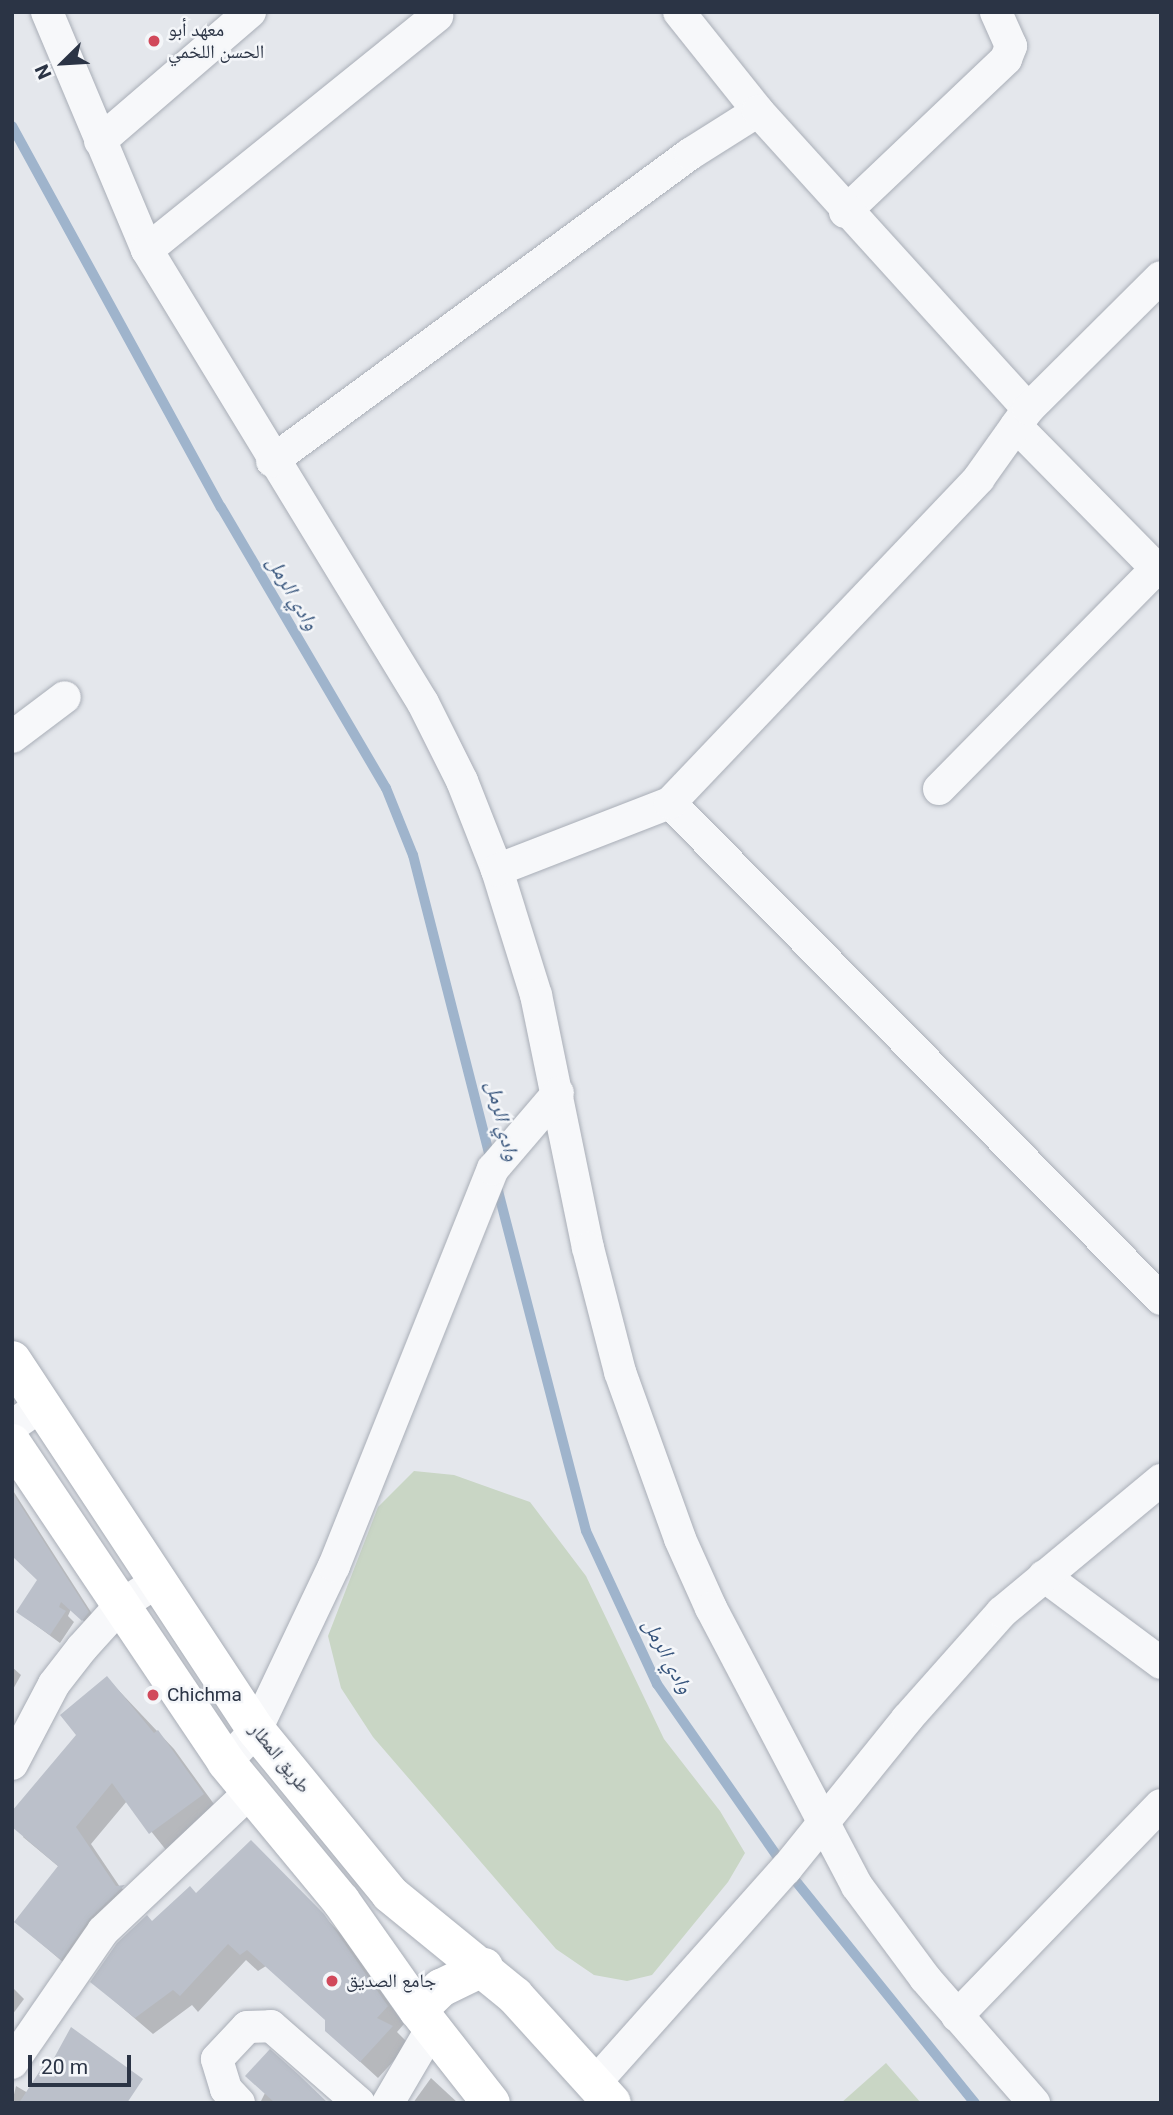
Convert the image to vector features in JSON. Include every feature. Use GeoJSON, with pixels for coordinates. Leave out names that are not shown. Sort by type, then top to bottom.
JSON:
{"type":"FeatureCollection","features":[{"type":"Feature","properties":{"kind":"main road","name":"طريق المطار"},"geometry":{"type":"LineString","coordinates":[[12,1360],[27,1415],[158,1581],[256,1730],[390,1894],[484,1967],[603,2093]]}},
{"type":"Feature","properties":{"kind":"main road"},"geometry":{"type":"LineString","coordinates":[[12,1443],[226,1762],[341,1901],[425,2019],[491,2103]]}},
{"type":"Feature","properties":{"kind":"main road"},"geometry":{"type":"LineString","coordinates":[[425,2019],[441,1988],[484,1967]]}},
{"type":"Feature","properties":{"kind":"street"},"geometry":{"type":"LineString","coordinates":[[47,12],[147,250],[272,461],[423,704],[462,782],[497,870],[536,995],[602,1309],[647,1453],[711,1608],[823,1825],[887,1930],[957,2016],[1034,2103]]}},
{"type":"Feature","properties":{"kind":"street"},"geometry":{"type":"LineString","coordinates":[[100,141],[250,12]]}},
{"type":"Feature","properties":{"kind":"street"},"geometry":{"type":"LineString","coordinates":[[679,12],[758,111],[1022,418],[1159,571],[939,789]]}},
{"type":"Feature","properties":{"kind":"street"},"geometry":{"type":"LineString","coordinates":[[845,212],[1006,59],[1011,46],[996,12]]}},
{"type":"Feature","properties":{"kind":"street"},"geometry":{"type":"LineString","coordinates":[[147,250],[437,16]]}},
{"type":"Feature","properties":{"kind":"street"},"geometry":{"type":"LineString","coordinates":[[272,461],[690,154],[758,111]]}},
{"type":"Feature","properties":{"kind":"street"},"geometry":{"type":"LineString","coordinates":[[497,870],[670,803],[979,478],[1022,418],[1161,277]]}},
{"type":"Feature","properties":{"kind":"street"},"geometry":{"type":"LineString","coordinates":[[12,737],[65,697]]}},
{"type":"Feature","properties":{"kind":"street"},"geometry":{"type":"LineString","coordinates":[[670,803],[1161,1299]]}},
{"type":"Feature","properties":{"kind":"street"},"geometry":{"type":"LineString","coordinates":[[226,1762],[256,1730],[334,1566],[493,1169],[558,1093]]}},
{"type":"Feature","properties":{"kind":"street"},"geometry":{"type":"LineString","coordinates":[[603,2093],[907,1719],[1002,1612],[1161,1480]]}},
{"type":"Feature","properties":{"kind":"street"},"geometry":{"type":"LineString","coordinates":[[1044,1576],[1161,1663]]}},
{"type":"Feature","properties":{"kind":"street"},"geometry":{"type":"LineString","coordinates":[[12,1764],[54,1684],[120,1606],[158,1581]]}},
{"type":"Feature","properties":{"kind":"street"},"geometry":{"type":"LineString","coordinates":[[12,2063],[103,1931],[251,1791]]}},
{"type":"Feature","properties":{"kind":"street"},"geometry":{"type":"LineString","coordinates":[[957,2016],[1161,1805]]}},
{"type":"Feature","properties":{"kind":"street"},"geometry":{"type":"LineString","coordinates":[[388,2103],[425,2019]]}},
{"type":"Feature","properties":{"kind":"street"},"geometry":{"type":"LineString","coordinates":[[239,2103],[226,2089],[217,2059],[247,2027],[271,2026],[359,2103]]}},
{"type":"Feature","properties":{"kind":"green space"},"geometry":{"type":"Polygon","coordinates":[[[414,1471],[454,1475],[530,1502],[586,1576],[664,1739],[720,1811],[745,1853],[728,1882],[652,1975],[627,1981],[594,1975],[556,1949],[373,1737],[341,1688],[328,1636],[378,1507],[414,1471]]]}},
{"type":"Feature","properties":{"kind":"green space"},"geometry":{"type":"Polygon","coordinates":[[[886,2063],[921,2103],[841,2103],[886,2063]]]}},
{"type":"Feature","properties":{"kind":"building"},"geometry":{"type":"Polygon","coordinates":[[[12,1492],[89,1612],[82,1621],[61,1602],[59,1607],[66,1611],[50,1635],[16,1612],[37,1580],[12,1556],[12,1492]]]}},
{"type":"Feature","properties":{"kind":"building"},"geometry":{"type":"Polygon","coordinates":[[[107,1676],[154,1733],[158,1730],[204,1794],[149,1834],[112,1783],[76,1827],[116,1886],[125,1885],[90,1918],[61,1960],[14,1922],[58,1866],[12,1827],[12,1811],[76,1735],[60,1715],[107,1676]]]}},
{"type":"Feature","properties":{"kind":"building"},"geometry":{"type":"Polygon","coordinates":[[[251,1840],[324,1914],[388,2006],[377,2018],[393,2026],[360,2062],[325,2031],[325,2020],[247,1950],[240,1955],[228,1944],[180,1996],[173,1990],[135,2018],[90,1982],[117,1943],[147,1915],[152,1921],[190,1886],[196,1893],[251,1840]]]}},
{"type":"Feature","properties":{"kind":"building"},"geometry":{"type":"Polygon","coordinates":[[[71,2027],[143,2079],[127,2103],[19,2103],[43,2066],[48,2069],[71,2027]]]}},
{"type":"Feature","properties":{"kind":"building"},"geometry":{"type":"Polygon","coordinates":[[[270,2049],[328,2103],[275,2103],[245,2076],[270,2049]]]}},
{"type":"Feature","properties":{"kind":"waterway","name":"وادي الرمل"},"geometry":{"type":"LineString","coordinates":[[12,126],[221,507],[386,788],[413,855],[492,1164]]}},
{"type":"Feature","properties":{"kind":"waterway","name":"وادي الرمل"},"geometry":{"type":"LineString","coordinates":[[496,1183],[586,1531],[657,1684],[786,1869],[975,2103]]}},
{"type":"Feature","properties":{"kind":"place","name":"معهد أبو الحسن اللخمي"},"geometry":{"type":"Point","coordinates":[154,41]}},
{"type":"Feature","properties":{"kind":"place","name":"Chichma"},"geometry":{"type":"Point","coordinates":[153,1695]}},
{"type":"Feature","properties":{"kind":"place","name":"جامع الصديق"},"geometry":{"type":"Point","coordinates":[332,1981]}}]}
